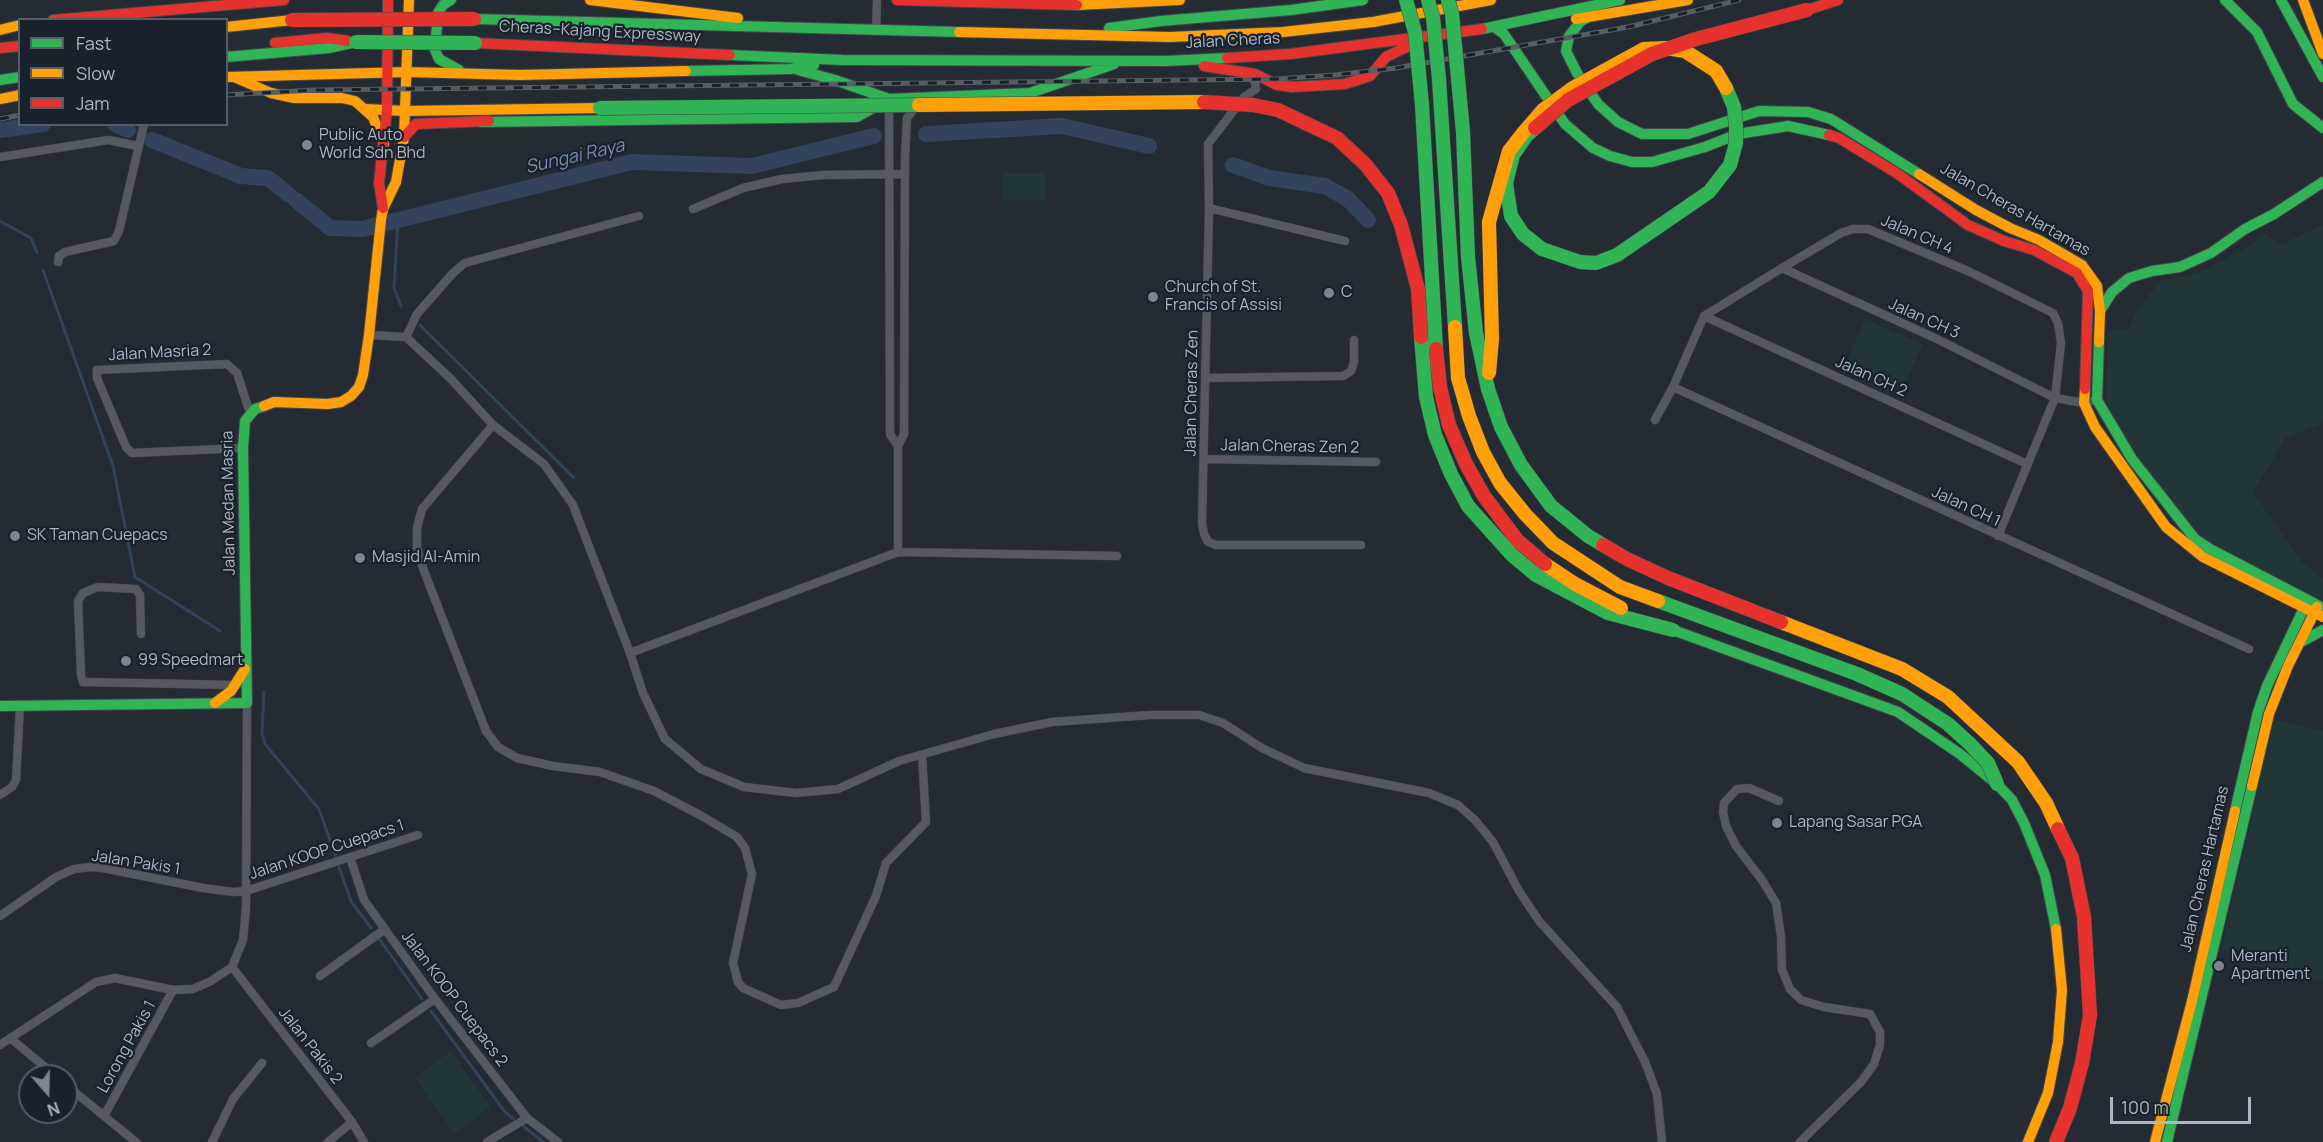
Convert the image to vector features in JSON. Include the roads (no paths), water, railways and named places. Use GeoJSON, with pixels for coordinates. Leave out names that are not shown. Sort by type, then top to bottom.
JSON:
{"type":"FeatureCollection","features":[{"type":"Feature","properties":{"kind":"main road"},"geometry":{"type":"LineString","coordinates":[[110,14],[160,0]]}},
{"type":"Feature","properties":{"kind":"main road"},"geometry":{"type":"LineString","coordinates":[[71,18],[284,0]]}},
{"type":"Feature","properties":{"kind":"main road","name":"Jalan Medan Masria"},"geometry":{"type":"LineString","coordinates":[[247,703],[243,448],[245,421],[250,413],[274,402],[328,404],[341,402],[359,387],[369,335],[382,214],[379,183],[387,110],[388,0]]}},
{"type":"Feature","properties":{"kind":"main road","name":"Jalan Medan Masria"},"geometry":{"type":"LineString","coordinates":[[382,214],[396,182],[404,138],[409,0]]}},
{"type":"Feature","properties":{"kind":"main road"},"geometry":{"type":"LineString","coordinates":[[451,0],[443,5],[438,13],[435,50],[439,59],[447,66],[467,73]]}},
{"type":"Feature","properties":{"kind":"main road"},"geometry":{"type":"LineString","coordinates":[[590,0],[821,28]]}},
{"type":"Feature","properties":{"kind":"main road"},"geometry":{"type":"LineString","coordinates":[[897,0],[1066,5],[1180,0]]}},
{"type":"Feature","properties":{"kind":"main road"},"geometry":{"type":"LineString","coordinates":[[1071,33],[1161,21],[1291,10],[1363,0]]}},
{"type":"Feature","properties":{"kind":"main road"},"geometry":{"type":"LineString","coordinates":[[1406,0],[1415,32],[1422,105],[1436,358],[1440,387],[1453,434],[1466,464],[1484,496],[1517,540],[1539,561],[1607,602],[1673,630],[1898,712],[1998,783]]}},
{"type":"Feature","properties":{"kind":"main road"},"geometry":{"type":"LineString","coordinates":[[1428,0],[1433,18],[1439,79],[1458,378],[1468,416],[1483,452],[1500,483],[1525,514],[1553,543],[1587,567],[1620,587],[1857,674],[1902,694],[1948,724],[1988,763],[2024,823],[2045,875],[2058,939],[2062,990],[2058,1042],[2048,1093],[2028,1142]]}},
{"type":"Feature","properties":{"kind":"main road"},"geometry":{"type":"LineString","coordinates":[[1373,22],[1437,0]]}},
{"type":"Feature","properties":{"kind":"main road"},"geometry":{"type":"LineString","coordinates":[[1448,0],[1452,14],[1463,132],[1468,257],[1476,333],[1488,389],[1501,427],[1521,465],[1551,506],[1588,536],[1627,559],[1668,578],[1902,669],[1948,697],[2018,762],[2046,803],[2072,858],[2084,918],[2090,1015],[2082,1064],[2070,1108],[2056,1142]]}},
{"type":"Feature","properties":{"kind":"main road","name":"Jalan Cheras"},"geometry":{"type":"LineString","coordinates":[[821,28],[1180,37],[1283,32],[1373,22],[1491,0]]}},
{"type":"Feature","properties":{"kind":"main road","name":"Jalan Cheras"},"geometry":{"type":"LineString","coordinates":[[843,60],[1166,61],[1290,54],[1494,27],[1620,0]]}},
{"type":"Feature","properties":{"kind":"main road"},"geometry":{"type":"LineString","coordinates":[[1532,20],[1563,21],[1688,0]]}},
{"type":"Feature","properties":{"kind":"main road"},"geometry":{"type":"LineString","coordinates":[[1488,389],[1492,339],[1489,222],[1509,151],[1522,133],[1543,110],[1573,88],[1644,49],[1666,48],[1676,50],[1685,51],[1716,71],[1723,80],[1734,107],[1736,143],[1730,165],[1709,192],[1617,255],[1596,263],[1580,262],[1542,249],[1523,234],[1511,216],[1506,183],[1513,155],[1527,136],[1568,100],[1652,54],[1663,50],[1674,46],[1696,39],[1838,0]]}},
{"type":"Feature","properties":{"kind":"main road"},"geometry":{"type":"LineString","coordinates":[[2225,0],[2257,32],[2293,104],[2323,128]]}},
{"type":"Feature","properties":{"kind":"main road"},"geometry":{"type":"LineString","coordinates":[[2281,0],[2323,76]]}},
{"type":"Feature","properties":{"kind":"main road"},"geometry":{"type":"LineString","coordinates":[[2303,0],[2322,52]]}},
{"type":"Feature","properties":{"kind":"main road","name":"Jalan Cheras Hartamas"},"geometry":{"type":"LineString","coordinates":[[1590,16],[1581,21],[1569,36],[1566,51],[1577,73],[1598,104],[1618,122],[1642,134],[1688,134],[1759,111],[1808,112],[1831,119],[1976,210],[2010,228],[2040,240],[2082,265],[2097,286],[2100,312],[2091,401]]}},
{"type":"Feature","properties":{"kind":"main road","name":"Cheras–Kajang Expressway"},"geometry":{"type":"LineString","coordinates":[[228,27],[292,20],[474,19],[821,28]]}},
{"type":"Feature","properties":{"kind":"main road"},"geometry":{"type":"LineString","coordinates":[[0,30],[18,26]]}},
{"type":"Feature","properties":{"kind":"main road","name":"Jalan Cheras Hartamas"},"geometry":{"type":"LineString","coordinates":[[1494,27],[1504,34],[1566,124],[1593,148],[1610,156],[1632,162],[1652,162],[1705,147],[1738,134],[1788,126],[1813,130],[1839,138],[1898,174],[1968,225],[2004,241],[2034,250],[2077,273],[2088,291],[2091,401],[2095,427],[2166,527],[2203,557],[2315,609]]}},
{"type":"Feature","properties":{"kind":"main road"},"geometry":{"type":"LineString","coordinates":[[1166,61],[1245,72],[1292,87],[1345,84],[1370,76],[1386,57],[1435,34]]}},
{"type":"Feature","properties":{"kind":"main road"},"geometry":{"type":"LineString","coordinates":[[228,48],[327,38],[356,42]]}},
{"type":"Feature","properties":{"kind":"main road"},"geometry":{"type":"LineString","coordinates":[[228,57],[329,48],[356,42]]}},
{"type":"Feature","properties":{"kind":"main road","name":"Cheras–Kajang Expressway"},"geometry":{"type":"LineString","coordinates":[[356,42],[475,43],[843,60]]}},
{"type":"Feature","properties":{"kind":"main road"},"geometry":{"type":"LineString","coordinates":[[0,48],[18,46]]}},
{"type":"Feature","properties":{"kind":"main road"},"geometry":{"type":"LineString","coordinates":[[230,77],[387,72],[520,75],[790,69],[843,60]]}},
{"type":"Feature","properties":{"kind":"main road"},"geometry":{"type":"LineString","coordinates":[[790,69],[835,80],[889,99],[1030,93],[1122,61]]}},
{"type":"Feature","properties":{"kind":"main road"},"geometry":{"type":"LineString","coordinates":[[0,80],[18,77]]}},
{"type":"Feature","properties":{"kind":"main road"},"geometry":{"type":"LineString","coordinates":[[230,77],[271,93],[294,98],[342,98],[355,101],[366,108],[373,117],[384,144]]}},
{"type":"Feature","properties":{"kind":"main road"},"geometry":{"type":"LineString","coordinates":[[404,138],[416,124],[857,117],[889,99]]}},
{"type":"Feature","properties":{"kind":"main road"},"geometry":{"type":"LineString","coordinates":[[366,108],[405,111],[553,110],[1094,104],[1176,101],[1253,105],[1278,110],[1336,138],[1365,164],[1388,193],[1405,236],[1418,289],[1424,386],[1435,435],[1451,474],[1468,506],[1512,555],[1536,575],[1608,613],[1673,630]]}},
{"type":"Feature","properties":{"kind":"main road"},"geometry":{"type":"LineString","coordinates":[[481,122],[553,110]]}},
{"type":"Feature","properties":{"kind":"main road"},"geometry":{"type":"LineString","coordinates":[[1923,176],[1923,185],[1948,210]]}},
{"type":"Feature","properties":{"kind":"main road"},"geometry":{"type":"LineString","coordinates":[[2100,312],[2112,292],[2129,278],[2152,271],[2180,267],[2211,253],[2245,229],[2274,214],[2323,182]]}},
{"type":"Feature","properties":{"kind":"main road","name":"Jalan Cheras Hartamas"},"geometry":{"type":"LineString","coordinates":[[2283,664],[2299,644],[2315,609]]}},
{"type":"Feature","properties":{"kind":"main road","name":"Jalan Cheras Hartamas"},"geometry":{"type":"LineString","coordinates":[[2155,1142],[2234,838],[2283,664],[2315,609]]}},
{"type":"Feature","properties":{"kind":"main road"},"geometry":{"type":"LineString","coordinates":[[2299,644],[2323,630]]}},
{"type":"Feature","properties":{"kind":"main road"},"geometry":{"type":"LineString","coordinates":[[214,704],[237,685],[248,662]]}},
{"type":"Feature","properties":{"kind":"main road"},"geometry":{"type":"LineString","coordinates":[[0,706],[247,703]]}},
{"type":"Feature","properties":{"kind":"main road","name":"Jalan Cheras Hartamas"},"geometry":{"type":"LineString","coordinates":[[2167,1142],[2234,838]]}},
{"type":"Feature","properties":{"kind":"street"},"geometry":{"type":"LineString","coordinates":[[876,30],[877,0]]}},
{"type":"Feature","properties":{"kind":"street"},"geometry":{"type":"LineString","coordinates":[[1244,97],[1252,93],[1256,86],[1245,72]]}},
{"type":"Feature","properties":{"kind":"street"},"geometry":{"type":"LineString","coordinates":[[1244,97],[1267,86],[1292,87]]}},
{"type":"Feature","properties":{"kind":"street"},"geometry":{"type":"LineString","coordinates":[[898,552],[898,446],[904,434],[905,174],[908,118],[924,96]]}},
{"type":"Feature","properties":{"kind":"street","name":"Jalan Cheras Zen"},"geometry":{"type":"LineString","coordinates":[[1244,97],[1208,144],[1209,208],[1202,523],[1208,542],[1216,546],[1361,545]]}},
{"type":"Feature","properties":{"kind":"street"},"geometry":{"type":"LineString","coordinates":[[889,99],[890,434],[898,446]]}},
{"type":"Feature","properties":{"kind":"street"},"geometry":{"type":"LineString","coordinates":[[58,262],[59,256],[65,252],[114,241],[119,231],[130,189],[142,127]]}},
{"type":"Feature","properties":{"kind":"street"},"geometry":{"type":"LineString","coordinates":[[0,157],[108,141],[138,146]]}},
{"type":"Feature","properties":{"kind":"street"},"geometry":{"type":"LineString","coordinates":[[693,209],[743,188],[782,179],[823,175],[905,174]]}},
{"type":"Feature","properties":{"kind":"street"},"geometry":{"type":"LineString","coordinates":[[1209,208],[1345,241]]}},
{"type":"Feature","properties":{"kind":"street"},"geometry":{"type":"LineString","coordinates":[[406,337],[417,314],[465,263],[639,216]]}},
{"type":"Feature","properties":{"kind":"street","name":"Jalan CH 4"},"geometry":{"type":"LineString","coordinates":[[1704,316],[1841,233],[1853,229],[1868,229],[2002,286],[2053,313],[2058,323],[2061,343],[2055,398],[1998,536]]}},
{"type":"Feature","properties":{"kind":"street","name":"Jalan CH 3"},"geometry":{"type":"LineString","coordinates":[[1782,268],[1937,339],[2055,398],[2091,401]]}},
{"type":"Feature","properties":{"kind":"street"},"geometry":{"type":"LineString","coordinates":[[1655,420],[1673,387],[1704,316]]}},
{"type":"Feature","properties":{"kind":"street","name":"Jalan CH 2"},"geometry":{"type":"LineString","coordinates":[[1704,316],[2027,464]]}},
{"type":"Feature","properties":{"kind":"street"},"geometry":{"type":"LineString","coordinates":[[369,335],[406,337],[450,378],[493,425],[544,464],[573,506],[630,653],[643,693],[665,739],[701,770],[744,787],[796,793],[838,789],[899,761],[994,734],[1052,722],[1150,715],[1199,715],[1223,723],[1262,748],[1304,768],[1429,794],[1458,805],[1475,820],[1493,842],[1519,891],[1539,921],[1617,1008],[1645,1062],[1657,1094],[1662,1142]]}},
{"type":"Feature","properties":{"kind":"street"},"geometry":{"type":"LineString","coordinates":[[1205,378],[1343,375],[1351,371],[1354,362],[1354,340]]}},
{"type":"Feature","properties":{"kind":"street","name":"Jalan Masria 2"},"geometry":{"type":"LineString","coordinates":[[243,448],[132,453],[126,447],[97,378],[97,370],[227,364],[237,373],[250,413]]}},
{"type":"Feature","properties":{"kind":"street","name":"Jalan CH 1"},"geometry":{"type":"LineString","coordinates":[[1673,387],[2249,649]]}},
{"type":"Feature","properties":{"kind":"street"},"geometry":{"type":"LineString","coordinates":[[493,425],[422,509],[417,528],[417,548],[424,571],[486,731],[498,747],[517,758],[553,766],[600,772],[633,783],[700,814],[737,837],[745,848],[752,874],[733,963],[738,982],[743,988],[781,1005],[798,1003],[816,997],[834,987],[876,896],[886,863],[926,822],[922,755]]}},
{"type":"Feature","properties":{"kind":"street","name":"Jalan Cheras Zen 2"},"geometry":{"type":"LineString","coordinates":[[1204,459],[1376,462]]}},
{"type":"Feature","properties":{"kind":"street"},"geometry":{"type":"LineString","coordinates":[[630,653],[898,552],[1117,556]]}},
{"type":"Feature","properties":{"kind":"street"},"geometry":{"type":"LineString","coordinates":[[141,634],[140,595],[136,589],[98,587],[83,593],[78,601],[83,682],[237,685]]}},
{"type":"Feature","properties":{"kind":"street","name":"Jalan Medan Masria"},"geometry":{"type":"LineString","coordinates":[[232,967],[243,940],[246,891],[247,703]]}},
{"type":"Feature","properties":{"kind":"street"},"geometry":{"type":"LineString","coordinates":[[0,795],[12,787],[16,780],[20,706]]}},
{"type":"Feature","properties":{"kind":"street"},"geometry":{"type":"LineString","coordinates":[[1779,801],[1749,788],[1737,789],[1724,803],[1723,812],[1726,826],[1736,846],[1776,903],[1781,936],[1782,970],[1790,989],[1800,1000],[1824,1007],[1870,1014],[1880,1032],[1880,1045],[1874,1064],[1800,1142]]}},
{"type":"Feature","properties":{"kind":"street","name":"Jalan KOOP Cuepacs 1"},"geometry":{"type":"LineString","coordinates":[[246,891],[418,835]]}},
{"type":"Feature","properties":{"kind":"street","name":"Jalan KOOP Cuepacs 2"},"geometry":{"type":"LineString","coordinates":[[350,857],[364,900],[435,999],[527,1118],[558,1142]]}},
{"type":"Feature","properties":{"kind":"street","name":"Jalan Pakis 1"},"geometry":{"type":"LineString","coordinates":[[0,916],[56,877],[74,869],[90,867],[203,888],[233,892],[246,891]]}},
{"type":"Feature","properties":{"kind":"street"},"geometry":{"type":"LineString","coordinates":[[320,976],[385,929]]}},
{"type":"Feature","properties":{"kind":"street"},"geometry":{"type":"LineString","coordinates":[[0,1045],[96,982],[115,978],[173,990],[193,989],[211,981],[232,967]]}},
{"type":"Feature","properties":{"kind":"street","name":"Jalan Pakis 2"},"geometry":{"type":"LineString","coordinates":[[232,967],[352,1122],[364,1142]]}},
{"type":"Feature","properties":{"kind":"street","name":"Lorong Pakis 1"},"geometry":{"type":"LineString","coordinates":[[104,1116],[173,990]]}},
{"type":"Feature","properties":{"kind":"street"},"geometry":{"type":"LineString","coordinates":[[371,1043],[435,999]]}},
{"type":"Feature","properties":{"kind":"street"},"geometry":{"type":"LineString","coordinates":[[10,1038],[41,1064]]}},
{"type":"Feature","properties":{"kind":"street"},"geometry":{"type":"LineString","coordinates":[[212,1142],[233,1099],[262,1064]]}},
{"type":"Feature","properties":{"kind":"street"},"geometry":{"type":"LineString","coordinates":[[78,1095],[136,1142]]}},
{"type":"Feature","properties":{"kind":"street"},"geometry":{"type":"LineString","coordinates":[[487,1142],[527,1118]]}},
{"type":"Feature","properties":{"kind":"street"},"geometry":{"type":"LineString","coordinates":[[328,1142],[352,1122]]}},
{"type":"Feature","properties":{"kind":"waterway","name":"Sungai Raya"},"geometry":{"type":"LineString","coordinates":[[0,130],[29,126]]}},
{"type":"Feature","properties":{"kind":"waterway","name":"Sungai Raya"},"geometry":{"type":"LineString","coordinates":[[119,126],[128,130]]}},
{"type":"Feature","properties":{"kind":"waterway","name":"Sungai Raya"},"geometry":{"type":"LineString","coordinates":[[926,134],[1062,126],[1149,146]]}},
{"type":"Feature","properties":{"kind":"waterway","name":"Sungai Raya"},"geometry":{"type":"LineString","coordinates":[[296,200],[330,228],[362,229],[632,162],[752,166],[874,136]]}},
{"type":"Feature","properties":{"kind":"waterway","name":"Sungai Raya"},"geometry":{"type":"LineString","coordinates":[[152,140],[241,176],[268,178],[289,195]]}},
{"type":"Feature","properties":{"kind":"waterway","name":"Sungai Raya"},"geometry":{"type":"LineString","coordinates":[[1233,165],[1269,178],[1325,186],[1348,199],[1368,220]]}},
{"type":"Feature","properties":{"kind":"waterway"},"geometry":{"type":"LineString","coordinates":[[398,220],[394,288],[401,306]]}},
{"type":"Feature","properties":{"kind":"waterway"},"geometry":{"type":"LineString","coordinates":[[0,221],[31,238],[37,253]]}},
{"type":"Feature","properties":{"kind":"waterway"},"geometry":{"type":"LineString","coordinates":[[43,270],[113,466],[135,577],[220,631]]}},
{"type":"Feature","properties":{"kind":"waterway"},"geometry":{"type":"LineString","coordinates":[[420,325],[574,478]]}},
{"type":"Feature","properties":{"kind":"waterway"},"geometry":{"type":"LineString","coordinates":[[264,692],[262,733],[265,744],[319,809],[336,857]]}},
{"type":"Feature","properties":{"kind":"waterway"},"geometry":{"type":"LineString","coordinates":[[339,867],[351,901],[371,928]]}},
{"type":"Feature","properties":{"kind":"waterway"},"geometry":{"type":"LineString","coordinates":[[380,940],[422,999]]}},
{"type":"Feature","properties":{"kind":"waterway"},"geometry":{"type":"LineString","coordinates":[[431,1011],[505,1112],[514,1119]]}},
{"type":"Feature","properties":{"kind":"waterway"},"geometry":{"type":"LineString","coordinates":[[523,1126],[543,1142]]}},
{"type":"Feature","properties":{"kind":"railway"},"geometry":{"type":"LineString","coordinates":[[228,95],[314,90],[1276,79],[1396,68],[1628,27],[1739,0]]}},
{"type":"Feature","properties":{"kind":"railway"},"geometry":{"type":"LineString","coordinates":[[0,119],[18,115]]}},
{"type":"Feature","properties":{"kind":"place","name":"Public Auto World Sdn Bhd"},"geometry":{"type":"Point","coordinates":[307,145]}},
{"type":"Feature","properties":{"kind":"place","name":"C"},"geometry":{"type":"Point","coordinates":[1329,293]}},
{"type":"Feature","properties":{"kind":"place","name":"Church of St. Francis of Assisi"},"geometry":{"type":"Point","coordinates":[1153,297]}},
{"type":"Feature","properties":{"kind":"place","name":"SK Taman Cuepacs"},"geometry":{"type":"Point","coordinates":[15,536]}},
{"type":"Feature","properties":{"kind":"place","name":"Masjid Al-Amin"},"geometry":{"type":"Point","coordinates":[360,558]}},
{"type":"Feature","properties":{"kind":"place","name":"99 Speedmart"},"geometry":{"type":"Point","coordinates":[126,661]}},
{"type":"Feature","properties":{"kind":"place","name":"Lapang Sasar PGA"},"geometry":{"type":"Point","coordinates":[1777,823]}},
{"type":"Feature","properties":{"kind":"place","name":"Meranti Apartment"},"geometry":{"type":"Point","coordinates":[2219,966]}}]}
